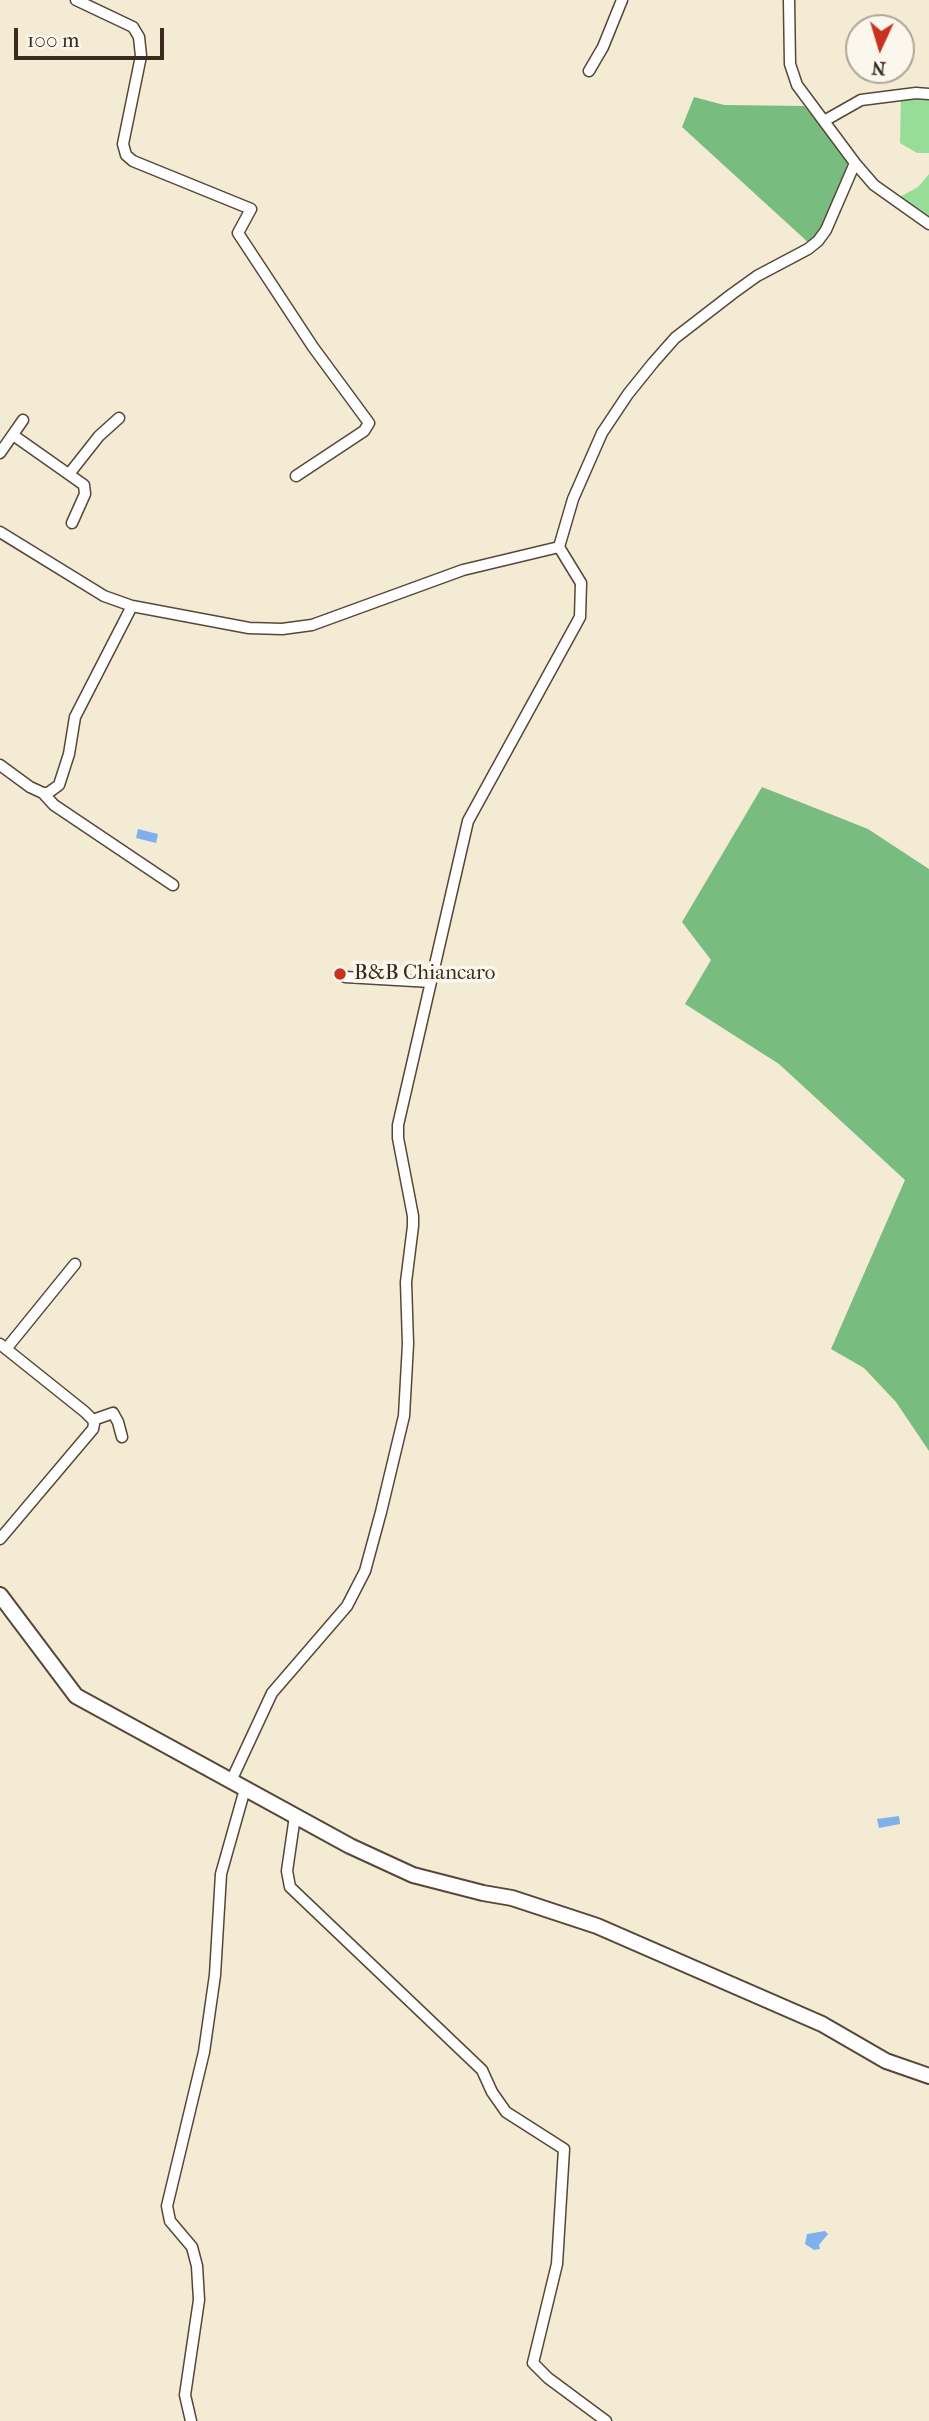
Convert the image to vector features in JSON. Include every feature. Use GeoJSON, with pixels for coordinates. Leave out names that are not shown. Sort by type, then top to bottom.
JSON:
{"type":"FeatureCollection","features":[{"type":"Feature","properties":{"kind":"street"},"geometry":{"type":"LineString","coordinates":[[76,0],[133,27],[139,37],[141,56],[124,145],[126,155],[133,161],[251,209],[238,233],[313,346],[369,423],[364,431],[296,477]]}},
{"type":"Feature","properties":{"kind":"street"},"geometry":{"type":"LineString","coordinates":[[589,71],[603,47],[622,0]]}},
{"type":"Feature","properties":{"kind":"street"},"geometry":{"type":"LineString","coordinates":[[789,0],[790,64],[797,85],[874,185],[929,224]]}},
{"type":"Feature","properties":{"kind":"street"},"geometry":{"type":"LineString","coordinates":[[824,121],[861,100],[916,93],[929,94]]}},
{"type":"Feature","properties":{"kind":"street"},"geometry":{"type":"LineString","coordinates":[[231,1781],[272,1693],[347,1606],[365,1570],[404,1416],[408,1344],[406,1282],[414,1216],[398,1138],[398,1125],[468,821],[580,617],[581,583],[559,547],[573,499],[602,433],[628,394],[675,338],[757,276],[818,241],[826,230],[855,163]]}},
{"type":"Feature","properties":{"kind":"street"},"geometry":{"type":"LineString","coordinates":[[69,474],[99,436],[118,418]]}},
{"type":"Feature","properties":{"kind":"street"},"geometry":{"type":"LineString","coordinates":[[0,453],[23,420]]}},
{"type":"Feature","properties":{"kind":"street"},"geometry":{"type":"LineString","coordinates":[[13,435],[84,485],[85,494],[72,523]]}},
{"type":"Feature","properties":{"kind":"street"},"geometry":{"type":"LineString","coordinates":[[0,531],[104,596],[132,606],[249,628],[282,629],[312,625],[463,570],[559,547]]}},
{"type":"Feature","properties":{"kind":"street"},"geometry":{"type":"LineString","coordinates":[[43,793],[48,793],[59,785],[69,754],[75,717],[132,606]]}},
{"type":"Feature","properties":{"kind":"street"},"geometry":{"type":"LineString","coordinates":[[0,765],[173,886]]}},
{"type":"Feature","properties":{"kind":"street"},"geometry":{"type":"LineString","coordinates":[[345,977],[431,982]]}},
{"type":"Feature","properties":{"kind":"street"},"geometry":{"type":"LineString","coordinates":[[75,1264],[3,1346],[93,1420]]}},
{"type":"Feature","properties":{"kind":"street"},"geometry":{"type":"LineString","coordinates":[[93,1420],[113,1413],[122,1437]]}},
{"type":"Feature","properties":{"kind":"street"},"geometry":{"type":"LineString","coordinates":[[0,1539],[93,1429],[93,1420]]}},
{"type":"Feature","properties":{"kind":"street"},"geometry":{"type":"LineString","coordinates":[[0,1595],[76,1696],[349,1846],[413,1875],[512,1898],[597,1926],[822,2024],[886,2061],[926,2074]]}},
{"type":"Feature","properties":{"kind":"street"},"geometry":{"type":"LineString","coordinates":[[191,2421],[185,2395],[199,2300],[197,2266],[192,2247],[170,2221],[167,2206],[204,2052],[215,1975],[221,1874],[245,1789]]}},
{"type":"Feature","properties":{"kind":"street"},"geometry":{"type":"LineString","coordinates":[[295,1816],[287,1871],[290,1887],[482,2070],[492,2092],[506,2112],[564,2149],[557,2264],[533,2362],[548,2378],[606,2421]]}},
{"type":"Feature","properties":{"kind":"green space"},"geometry":{"type":"Polygon","coordinates":[[[901,95],[929,96],[929,153],[917,153],[900,143],[901,95]]]}},
{"type":"Feature","properties":{"kind":"green space"},"geometry":{"type":"Polygon","coordinates":[[[694,97],[724,105],[804,106],[849,158],[834,207],[811,245],[682,127],[694,97]]]}},
{"type":"Feature","properties":{"kind":"green space"},"geometry":{"type":"Polygon","coordinates":[[[929,174],[929,218],[898,198],[918,187],[929,174]]]}},
{"type":"Feature","properties":{"kind":"green space"},"geometry":{"type":"Polygon","coordinates":[[[762,787],[868,829],[929,869],[929,1451],[896,1402],[864,1368],[831,1349],[905,1180],[779,1064],[685,1004],[711,960],[682,922],[762,787]]]}},
{"type":"Feature","properties":{"kind":"water"},"geometry":{"type":"Polygon","coordinates":[[[138,829],[158,834],[156,843],[136,838],[138,829]]]}},
{"type":"Feature","properties":{"kind":"water"},"geometry":{"type":"Polygon","coordinates":[[[899,1816],[900,1824],[879,1828],[877,1819],[899,1816]]]}},
{"type":"Feature","properties":{"kind":"water"},"geometry":{"type":"Polygon","coordinates":[[[825,2231],[828,2234],[819,2245],[820,2249],[814,2250],[805,2244],[807,2234],[825,2231]]]}},
{"type":"Feature","properties":{"kind":"place","name":"B&B Chiancaro"},"geometry":{"type":"Point","coordinates":[340,974]}}]}
